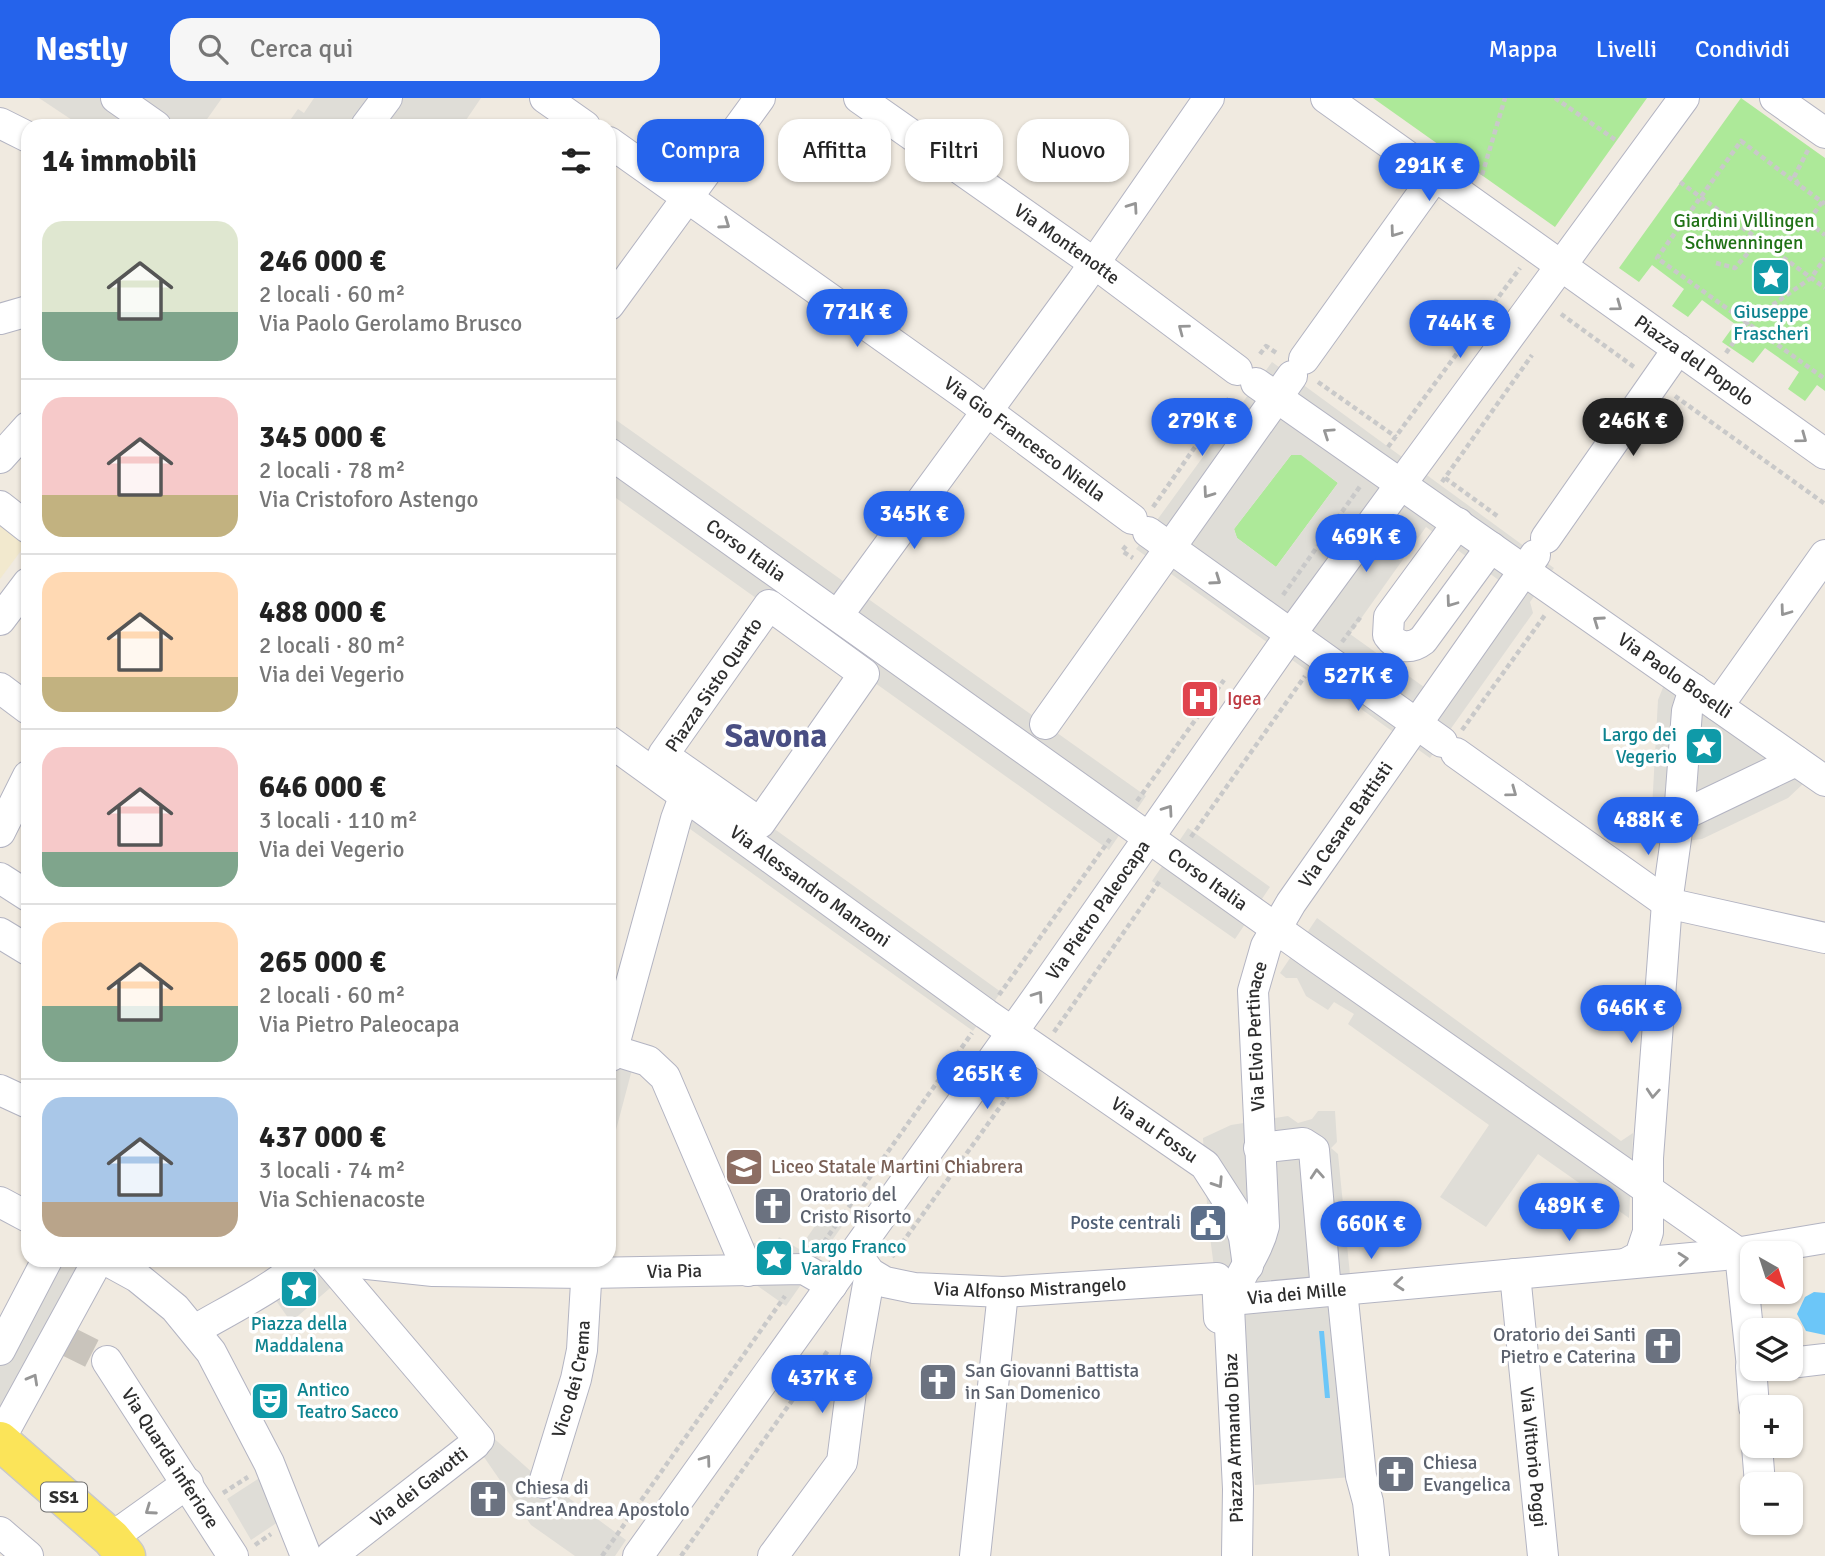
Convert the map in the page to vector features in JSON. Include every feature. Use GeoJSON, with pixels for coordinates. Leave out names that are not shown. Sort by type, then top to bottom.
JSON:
{"type":"FeatureCollection","features":[{"type":"Feature","properties":{"kind":"main road","name":"SS1"},"geometry":{"type":"LineString","coordinates":[[0,1440],[118,1547]]}},
{"type":"Feature","properties":{"kind":"street"},"geometry":{"type":"LineString","coordinates":[[116,98],[146,119]]}},
{"type":"Feature","properties":{"kind":"street"},"geometry":{"type":"LineString","coordinates":[[371,119],[387,98]]}},
{"type":"Feature","properties":{"kind":"street"},"geometry":{"type":"LineString","coordinates":[[545,98],[575,119]]}},
{"type":"Feature","properties":{"kind":"street"},"geometry":{"type":"LineString","coordinates":[[616,295],[760,98]]}},
{"type":"Feature","properties":{"kind":"street","name":"Via Montenotte"},"geometry":{"type":"LineString","coordinates":[[859,98],[1094,262],[1272,375],[1401,483]]}},
{"type":"Feature","properties":{"kind":"street"},"geometry":{"type":"LineString","coordinates":[[838,615],[1094,262],[1209,98]]}},
{"type":"Feature","properties":{"kind":"street","name":"Piazza del Popolo"},"geometry":{"type":"LineString","coordinates":[[1326,98],[1825,454]]}},
{"type":"Feature","properties":{"kind":"street"},"geometry":{"type":"LineString","coordinates":[[1561,266],[1684,98]]}},
{"type":"Feature","properties":{"kind":"street"},"geometry":{"type":"LineString","coordinates":[[1775,99],[1824,126]]}},
{"type":"Feature","properties":{"kind":"street"},"geometry":{"type":"LineString","coordinates":[[0,123],[21,134]]}},
{"type":"Feature","properties":{"kind":"street","name":"Via Gio Francesco Niella"},"geometry":{"type":"LineString","coordinates":[[616,147],[1667,903]]}},
{"type":"Feature","properties":{"kind":"street"},"geometry":{"type":"LineString","coordinates":[[1045,724],[1146,530],[1435,176]]}},
{"type":"Feature","properties":{"kind":"street","name":"Via Pietro Paleocapa"},"geometry":{"type":"LineString","coordinates":[[638,1556],[832,1285],[872,1261],[1013,1032],[1291,634],[1561,266]]}},
{"type":"Feature","properties":{"kind":"street"},"geometry":{"type":"LineString","coordinates":[[0,319],[21,313]]}},
{"type":"Feature","properties":{"kind":"street","name":"Via Cesare Battisti"},"geometry":{"type":"LineString","coordinates":[[1275,928],[1678,349]]}},
{"type":"Feature","properties":{"kind":"street"},"geometry":{"type":"LineString","coordinates":[[0,458],[21,434]]}},
{"type":"Feature","properties":{"kind":"street","name":"Corso Italia"},"geometry":{"type":"LineString","coordinates":[[616,458],[1275,928],[1740,1254]]}},
{"type":"Feature","properties":{"kind":"street","name":"Via Paolo Boselli"},"geometry":{"type":"LineString","coordinates":[[1401,483],[1458,523],[1499,535],[1535,555],[1694,689],[1825,781]]}},
{"type":"Feature","properties":{"kind":"street"},"geometry":{"type":"LineString","coordinates":[[0,506],[21,522]]}},
{"type":"Feature","properties":{"kind":"street"},"geometry":{"type":"LineString","coordinates":[[1458,523],[1389,617],[1388,635],[1397,645],[1411,647],[1423,640],[1499,535]]}},
{"type":"Feature","properties":{"kind":"street"},"geometry":{"type":"LineString","coordinates":[[1718,706],[1825,555]]}},
{"type":"Feature","properties":{"kind":"street"},"geometry":{"type":"LineString","coordinates":[[0,620],[21,592]]}},
{"type":"Feature","properties":{"kind":"street","name":"Piazza Sisto Quarto"},"geometry":{"type":"LineString","coordinates":[[769,605],[864,674],[760,822],[688,785],[663,755],[769,605]]}},
{"type":"Feature","properties":{"kind":"street"},"geometry":{"type":"LineString","coordinates":[[0,688],[21,704]]}},
{"type":"Feature","properties":{"kind":"street"},"geometry":{"type":"LineString","coordinates":[[1627,1263],[1640,1256],[1644,1248],[1667,903],[1679,817],[1688,711],[1694,689]]}},
{"type":"Feature","properties":{"kind":"street","name":"Via Alessandro Manzoni"},"geometry":{"type":"LineString","coordinates":[[616,745],[688,785],[1013,1032]]}},
{"type":"Feature","properties":{"kind":"street"},"geometry":{"type":"LineString","coordinates":[[1679,817],[1796,761]]}},
{"type":"Feature","properties":{"kind":"street"},"geometry":{"type":"LineString","coordinates":[[616,1035],[688,785]]}},
{"type":"Feature","properties":{"kind":"street"},"geometry":{"type":"LineString","coordinates":[[0,832],[21,790]]}},
{"type":"Feature","properties":{"kind":"street"},"geometry":{"type":"LineString","coordinates":[[0,878],[21,892]]}},
{"type":"Feature","properties":{"kind":"street"},"geometry":{"type":"LineString","coordinates":[[1667,903],[1825,938]]}},
{"type":"Feature","properties":{"kind":"street"},"geometry":{"type":"LineString","coordinates":[[0,905],[21,904]]}},
{"type":"Feature","properties":{"kind":"street","name":"Via Elvio Pertinace"},"geometry":{"type":"LineString","coordinates":[[1259,1148],[1253,991],[1266,946],[1275,928]]}},
{"type":"Feature","properties":{"kind":"street","name":"Via au Fossu"},"geometry":{"type":"LineString","coordinates":[[1013,1032],[1205,1165],[1234,1210],[1244,1237],[1248,1266]]}},
{"type":"Feature","properties":{"kind":"street"},"geometry":{"type":"LineString","coordinates":[[616,1053],[648,1061],[665,1077],[731,1236],[737,1271],[804,1269],[832,1285]]}},
{"type":"Feature","properties":{"kind":"street"},"geometry":{"type":"LineString","coordinates":[[0,1090],[21,1100]]}},
{"type":"Feature","properties":{"kind":"street"},"geometry":{"type":"LineString","coordinates":[[1259,1148],[1303,1143],[1314,1150],[1374,1556]]}},
{"type":"Feature","properties":{"kind":"street","name":"Piazza Armando Diaz"},"geometry":{"type":"LineString","coordinates":[[1237,1556],[1238,1489],[1226,1299],[1258,1248],[1264,1226],[1259,1148]]}},
{"type":"Feature","properties":{"kind":"street"},"geometry":{"type":"LineString","coordinates":[[0,1202],[21,1213]]}},
{"type":"Feature","properties":{"kind":"street","name":"Via dei Mille"},"geometry":{"type":"LineString","coordinates":[[1803,1242],[1825,1238]]}},
{"type":"Feature","properties":{"kind":"street","name":"Via dei Mille"},"geometry":{"type":"LineString","coordinates":[[1226,1299],[1337,1297],[1516,1274],[1740,1254]]}},
{"type":"Feature","properties":{"kind":"street"},"geometry":{"type":"LineString","coordinates":[[773,1556],[842,1462],[856,1352],[872,1261]]}},
{"type":"Feature","properties":{"kind":"street","name":"Via Alfonso Mistrangelo"},"geometry":{"type":"LineString","coordinates":[[872,1261],[885,1282],[914,1288],[1226,1299]]}},
{"type":"Feature","properties":{"kind":"street"},"geometry":{"type":"LineString","coordinates":[[0,1350],[43,1267]]}},
{"type":"Feature","properties":{"kind":"street"},"geometry":{"type":"LineString","coordinates":[[0,1440],[61,1338],[94,1267]]}},
{"type":"Feature","properties":{"kind":"street"},"geometry":{"type":"LineString","coordinates":[[117,1267],[150,1288],[195,1330],[211,1352],[269,1463],[306,1556]]}},
{"type":"Feature","properties":{"kind":"street"},"geometry":{"type":"LineString","coordinates":[[195,1330],[297,1267]]}},
{"type":"Feature","properties":{"kind":"street","name":"Via dei Gavotti"},"geometry":{"type":"LineString","coordinates":[[331,1556],[477,1442],[334,1267]]}},
{"type":"Feature","properties":{"kind":"street","name":"Via Pia"},"geometry":{"type":"LineString","coordinates":[[511,1267],[737,1271]]}},
{"type":"Feature","properties":{"kind":"street","name":"Vico dei Crema"},"geometry":{"type":"LineString","coordinates":[[544,1483],[576,1379],[582,1350],[587,1269]]}},
{"type":"Feature","properties":{"kind":"street","name":"Via Vittorio Poggi"},"geometry":{"type":"LineString","coordinates":[[1516,1274],[1543,1556]]}},
{"type":"Feature","properties":{"kind":"street"},"geometry":{"type":"LineString","coordinates":[[975,1556],[1003,1292]]}},
{"type":"Feature","properties":{"kind":"street"},"geometry":{"type":"LineString","coordinates":[[1803,1362],[1825,1359]]}},
{"type":"Feature","properties":{"kind":"street","name":"Via Quarda inferiore"},"geometry":{"type":"LineString","coordinates":[[107,1361],[196,1494],[241,1552]]}},
{"type":"Feature","properties":{"kind":"street"},"geometry":{"type":"LineString","coordinates":[[118,1547],[196,1494]]}},
{"type":"Feature","properties":{"kind":"street"},"geometry":{"type":"LineString","coordinates":[[0,1532],[27,1556]]}},
{"type":"Feature","properties":{"kind":"path"},"geometry":{"type":"LineString","coordinates":[[1482,175],[1504,98]]}},
{"type":"Feature","properties":{"kind":"path"},"geometry":{"type":"LineString","coordinates":[[1555,98],[1616,141]]}},
{"type":"Feature","properties":{"kind":"path"},"geometry":{"type":"LineString","coordinates":[[1798,185],[1794,177],[1797,168],[1824,126]]}},
{"type":"Feature","properties":{"kind":"path"},"geometry":{"type":"LineString","coordinates":[[1825,234],[1808,222],[1824,203],[1741,142],[1657,258],[1825,379]]}},
{"type":"Feature","properties":{"kind":"path"},"geometry":{"type":"LineString","coordinates":[[1680,182],[1825,288]]}},
{"type":"Feature","properties":{"kind":"path"},"geometry":{"type":"LineString","coordinates":[[1716,263],[1735,268],[1759,240]]}},
{"type":"Feature","properties":{"kind":"path"},"geometry":{"type":"LineString","coordinates":[[1711,373],[1747,323],[1811,278],[1825,258]]}},
{"type":"Feature","properties":{"kind":"path"},"geometry":{"type":"LineString","coordinates":[[1389,446],[1521,267]]}},
{"type":"Feature","properties":{"kind":"path"},"geometry":{"type":"LineString","coordinates":[[1553,325],[1566,307]]}},
{"type":"Feature","properties":{"kind":"path"},"geometry":{"type":"LineString","coordinates":[[1561,314],[1632,365]]}},
{"type":"Feature","properties":{"kind":"path"},"geometry":{"type":"LineString","coordinates":[[1440,486],[1538,347]]}},
{"type":"Feature","properties":{"kind":"path"},"geometry":{"type":"LineString","coordinates":[[1131,557],[1122,551],[1146,530],[1272,375],[1396,437]]}},
{"type":"Feature","properties":{"kind":"path"},"geometry":{"type":"LineString","coordinates":[[1676,397],[1825,504]]}},
{"type":"Feature","properties":{"kind":"path"},"geometry":{"type":"LineString","coordinates":[[1276,606],[1368,474]]}},
{"type":"Feature","properties":{"kind":"path"},"geometry":{"type":"LineString","coordinates":[[1444,478],[1499,535]]}},
{"type":"Feature","properties":{"kind":"path"},"geometry":{"type":"LineString","coordinates":[[1468,721],[1542,620]]}},
{"type":"Feature","properties":{"kind":"path"},"geometry":{"type":"LineString","coordinates":[[1194,833],[1308,671]]}},
{"type":"Feature","properties":{"kind":"path"},"geometry":{"type":"LineString","coordinates":[[1143,793],[1228,673]]}},
{"type":"Feature","properties":{"kind":"path"},"geometry":{"type":"LineString","coordinates":[[1001,992],[1105,846]]}},
{"type":"Feature","properties":{"kind":"path"},"geometry":{"type":"LineString","coordinates":[[1055,1030],[1157,884]]}},
{"type":"Feature","properties":{"kind":"path"},"geometry":{"type":"LineString","coordinates":[[804,1269],[973,1031]]}},
{"type":"Feature","properties":{"kind":"path"},"geometry":{"type":"LineString","coordinates":[[872,1261],[1028,1069]]}},
{"type":"Feature","properties":{"kind":"path"},"geometry":{"type":"LineString","coordinates":[[602,1556],[780,1303]]}},
{"type":"Feature","properties":{"kind":"path"},"geometry":{"type":"LineString","coordinates":[[681,1556],[836,1339]]}},
{"type":"Feature","properties":{"kind":"path"},"geometry":{"type":"LineString","coordinates":[[196,1494],[269,1463]]}},
{"type":"Feature","properties":{"kind":"path"},"geometry":{"type":"LineString","coordinates":[[241,1552],[291,1519]]}},
{"type":"Feature","properties":{"kind":"shaded area"},"geometry":{"type":"Polygon","coordinates":[[[39,98],[222,98],[207,119],[70,119],[39,98]]]}},
{"type":"Feature","properties":{"kind":"shaded area"},"geometry":{"type":"Polygon","coordinates":[[[314,98],[481,98],[467,119],[291,119],[298,109],[304,113],[314,98]]]}},
{"type":"Feature","properties":{"kind":"shaded area"},"geometry":{"type":"Polygon","coordinates":[[[1272,362],[1554,568],[1530,602],[1533,613],[1430,758],[1136,549],[1272,362]],[[1291,455],[1234,529],[1237,538],[1276,567],[1338,483],[1301,455],[1291,455]],[[1426,527],[1350,634],[1424,687],[1500,581],[1426,527]]]}},
{"type":"Feature","properties":{"kind":"shaded area"},"geometry":{"type":"Polygon","coordinates":[[[616,420],[1146,796],[1109,850],[616,498],[616,420]]]}},
{"type":"Feature","properties":{"kind":"shaded area"},"geometry":{"type":"Polygon","coordinates":[[[0,519],[21,536],[21,551],[0,579],[0,519]]]}},
{"type":"Feature","properties":{"kind":"shaded area","name":"Largo dei Vegerio"},"geometry":{"type":"Polygon","coordinates":[[[1664,685],[1804,783],[1788,798],[1702,839],[1650,845],[1658,700],[1664,685]]]}},
{"type":"Feature","properties":{"kind":"shaded area"},"geometry":{"type":"Polygon","coordinates":[[[676,819],[762,820],[1001,992],[973,1031],[676,819]]]}},
{"type":"Feature","properties":{"kind":"shaded area"},"geometry":{"type":"Polygon","coordinates":[[[1188,828],[1270,887],[1235,939],[1152,881],[1188,828]]]}},
{"type":"Feature","properties":{"kind":"shaded area"},"geometry":{"type":"Polygon","coordinates":[[[1317,918],[1621,1141],[1633,1133],[1629,1218],[1538,1154],[1486,1227],[1440,1197],[1489,1125],[1348,1024],[1354,1014],[1334,1002],[1328,1010],[1306,996],[1297,978],[1286,978],[1280,973],[1317,918]]]}},
{"type":"Feature","properties":{"kind":"shaded area"},"geometry":{"type":"Polygon","coordinates":[[[616,1058],[634,1062],[616,1130],[616,1058]]]}},
{"type":"Feature","properties":{"kind":"shaded area"},"geometry":{"type":"Polygon","coordinates":[[[1318,1111],[1335,1111],[1337,1142],[1331,1148],[1338,1154],[1354,1315],[1351,1477],[1255,1485],[1241,1325],[1217,1291],[1208,1221],[1203,1138],[1231,1125],[1288,1116],[1298,1123],[1312,1119],[1318,1111]]]}},
{"type":"Feature","properties":{"kind":"shaded area","name":"Largo Franco Varaldo"},"geometry":{"type":"Polygon","coordinates":[[[827,1209],[845,1222],[786,1306],[752,1282],[737,1234],[772,1252],[779,1237],[799,1249],[827,1209]]]}},
{"type":"Feature","properties":{"kind":"shaded area"},"geometry":{"type":"Polygon","coordinates":[[[48,1267],[83,1267],[5,1408],[0,1405],[0,1359],[48,1267]]]}},
{"type":"Feature","properties":{"kind":"shaded area","name":"Piazza della Maddalena"},"geometry":{"type":"Polygon","coordinates":[[[297,1267],[347,1267],[337,1282],[291,1322],[270,1292],[297,1267]]]}},
{"type":"Feature","properties":{"kind":"shaded area"},"geometry":{"type":"Polygon","coordinates":[[[488,1433],[544,1483],[547,1482],[626,1540],[615,1556],[575,1556],[531,1525],[475,1444],[488,1433]]]}},
{"type":"Feature","properties":{"kind":"shaded area"},"geometry":{"type":"Polygon","coordinates":[[[272,1470],[290,1514],[251,1540],[227,1499],[272,1470]]]}},
{"type":"Feature","properties":{"kind":"green space"},"geometry":{"type":"Polygon","coordinates":[[[1373,98],[1647,98],[1555,227],[1373,98]]]}},
{"type":"Feature","properties":{"kind":"green space","name":"Giardini Villingen Schwenningen"},"geometry":{"type":"Polygon","coordinates":[[[1741,98],[1825,158],[1825,391],[1817,385],[1805,401],[1788,389],[1799,372],[1765,348],[1753,363],[1722,342],[1735,324],[1702,300],[1688,317],[1672,306],[1684,289],[1652,265],[1639,282],[1619,268],[1741,98]]]}},
{"type":"Feature","properties":{"kind":"green space"},"geometry":{"type":"Polygon","coordinates":[[[1301,454],[1338,483],[1276,567],[1237,538],[1234,529],[1291,455],[1301,454]]]}},
{"type":"Feature","properties":{"kind":"water"},"geometry":{"type":"Polygon","coordinates":[[[1814,1292],[1825,1293],[1825,1335],[1806,1331],[1803,1318],[1799,1318],[1797,1314],[1805,1297],[1814,1292]]]}},
{"type":"Feature","properties":{"kind":"water"},"geometry":{"type":"Polygon","coordinates":[[[1319,1331],[1324,1331],[1330,1398],[1325,1398],[1319,1331]]]}},
{"type":"Feature","properties":{"kind":"tunnel"},"geometry":{"type":"LineString","coordinates":[[65,1340],[107,1361]]}},
{"type":"Feature","properties":{"kind":"place","name":"Giuseppe Frascheri"},"geometry":{"type":"Point","coordinates":[1771,277]}},
{"type":"Feature","properties":{"kind":"place","name":"Igea"},"geometry":{"type":"Point","coordinates":[1200,699]}},
{"type":"Feature","properties":{"kind":"place","name":"Largo dei Vegerio"},"geometry":{"type":"Point","coordinates":[1704,746]}},
{"type":"Feature","properties":{"kind":"place","name":"Liceo Statale Martini Chiabrera"},"geometry":{"type":"Point","coordinates":[744,1167]}},
{"type":"Feature","properties":{"kind":"place","name":"Oratorio del Cristo Risorto"},"geometry":{"type":"Point","coordinates":[773,1206]}},
{"type":"Feature","properties":{"kind":"place","name":"Poste centrali"},"geometry":{"type":"Point","coordinates":[1208,1223]}},
{"type":"Feature","properties":{"kind":"place","name":"Largo Franco Varaldo"},"geometry":{"type":"Point","coordinates":[774,1258]}},
{"type":"Feature","properties":{"kind":"place","name":"Piazza della Maddalena"},"geometry":{"type":"Point","coordinates":[299,1289]}},
{"type":"Feature","properties":{"kind":"place","name":"Oratorio dei Santi Pietro e Caterina"},"geometry":{"type":"Point","coordinates":[1663,1346]}},
{"type":"Feature","properties":{"kind":"place","name":"San Giovanni Battista in San Domenico"},"geometry":{"type":"Point","coordinates":[938,1382]}},
{"type":"Feature","properties":{"kind":"place","name":"Antico Teatro Sacco"},"geometry":{"type":"Point","coordinates":[270,1401]}},
{"type":"Feature","properties":{"kind":"place","name":"Chiesa Evangelica"},"geometry":{"type":"Point","coordinates":[1396,1474]}},
{"type":"Feature","properties":{"kind":"place","name":"Chiesa di Sant'Andrea Apostolo"},"geometry":{"type":"Point","coordinates":[488,1499]}},
{"type":"Feature","properties":{"kind":"district","name":"Savona"},"geometry":{"type":"Point","coordinates":[776,736]}}]}
